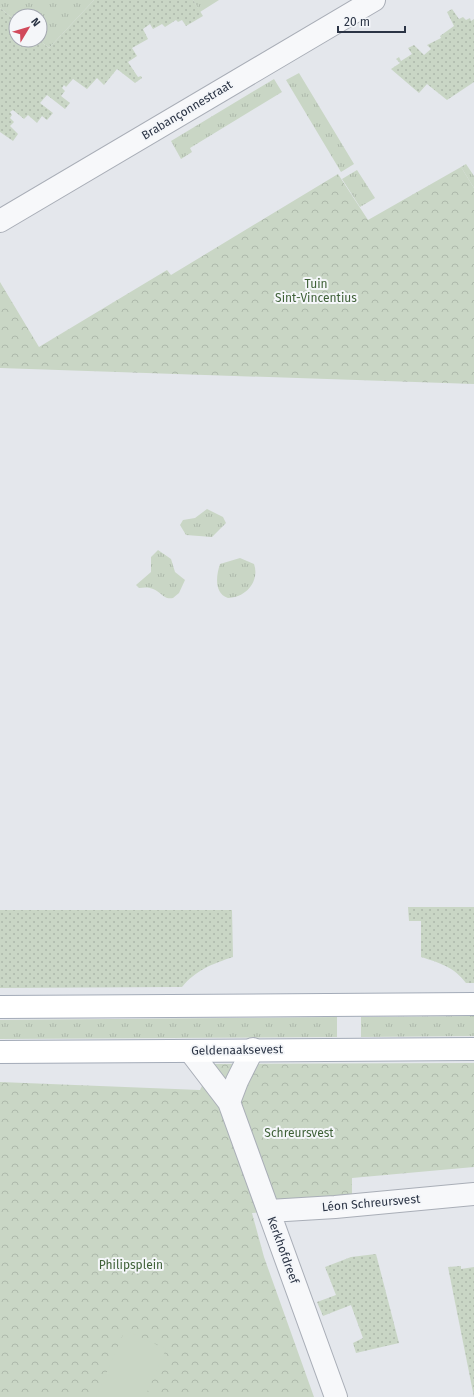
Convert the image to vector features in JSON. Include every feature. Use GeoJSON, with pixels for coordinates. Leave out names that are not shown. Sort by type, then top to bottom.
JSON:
{"type":"FeatureCollection","features":[{"type":"Feature","properties":{"kind":"main road"},"geometry":{"type":"LineString","coordinates":[[0,1007],[474,1004]]}},
{"type":"Feature","properties":{"kind":"main road","name":"Geldenaaksevest"},"geometry":{"type":"LineString","coordinates":[[0,1052],[474,1048]]}},
{"type":"Feature","properties":{"kind":"street","name":"Brabançonnestraat"},"geometry":{"type":"LineString","coordinates":[[0,221],[374,0]]}},
{"type":"Feature","properties":{"kind":"street"},"geometry":{"type":"LineString","coordinates":[[229,1102],[237,1081],[253,1049]]}},
{"type":"Feature","properties":{"kind":"street","name":"Kerkhofdreef"},"geometry":{"type":"LineString","coordinates":[[190,1051],[229,1102],[336,1397]]}},
{"type":"Feature","properties":{"kind":"street","name":"Léon Schreursvest"},"geometry":{"type":"LineString","coordinates":[[268,1211],[335,1207],[474,1194]]}},
{"type":"Feature","properties":{"kind":"green space"},"geometry":{"type":"Polygon","coordinates":[[[0,0],[94,0],[49,48],[48,8],[8,8],[8,14],[0,8],[0,0]]]}},
{"type":"Feature","properties":{"kind":"green space"},"geometry":{"type":"Polygon","coordinates":[[[94,0],[193,0],[203,16],[186,26],[182,20],[178,22],[176,20],[165,27],[162,24],[153,29],[150,24],[143,29],[148,39],[132,48],[137,56],[128,62],[138,77],[141,76],[142,78],[135,83],[117,69],[104,85],[97,78],[87,89],[73,79],[66,87],[64,85],[62,88],[65,91],[61,96],[70,103],[65,109],[47,95],[40,103],[53,113],[47,120],[42,116],[37,123],[28,115],[24,119],[13,110],[10,112],[12,115],[10,118],[14,122],[10,126],[18,134],[13,141],[0,132],[0,8],[8,14],[8,48],[49,48],[94,0]]]}},
{"type":"Feature","properties":{"kind":"green space"},"geometry":{"type":"Polygon","coordinates":[[[193,0],[219,0],[200,12],[193,0]]]}},
{"type":"Feature","properties":{"kind":"green space"},"geometry":{"type":"Polygon","coordinates":[[[452,9],[459,19],[463,17],[466,20],[470,18],[471,21],[474,19],[474,82],[447,100],[427,84],[419,93],[391,69],[400,63],[396,59],[399,57],[401,61],[412,54],[408,48],[414,45],[424,55],[431,49],[427,45],[441,38],[440,36],[454,26],[447,12],[452,9]]]}},
{"type":"Feature","properties":{"kind":"green space"},"geometry":{"type":"Polygon","coordinates":[[[299,73],[354,164],[341,172],[286,80],[299,73]]]}},
{"type":"Feature","properties":{"kind":"green space"},"geometry":{"type":"Polygon","coordinates":[[[274,79],[282,92],[190,148],[192,152],[181,159],[171,141],[274,79]]]}},
{"type":"Feature","properties":{"kind":"green space"},"geometry":{"type":"Polygon","coordinates":[[[466,164],[474,176],[474,188],[461,167],[466,164]]]}},
{"type":"Feature","properties":{"kind":"green space","name":"Tuin Sint-Vincentius"},"geometry":{"type":"Polygon","coordinates":[[[461,167],[474,188],[474,384],[0,368],[0,282],[39,347],[167,270],[171,275],[338,174],[368,220],[461,167]]]}},
{"type":"Feature","properties":{"kind":"green space"},"geometry":{"type":"Polygon","coordinates":[[[357,170],[375,198],[360,207],[342,179],[357,170]]]}},
{"type":"Feature","properties":{"kind":"green space"},"geometry":{"type":"Polygon","coordinates":[[[207,509],[223,517],[226,523],[212,537],[186,535],[180,525],[183,520],[195,518],[207,509]]]}},
{"type":"Feature","properties":{"kind":"green space"},"geometry":{"type":"Polygon","coordinates":[[[158,550],[171,559],[175,572],[185,580],[179,593],[173,598],[166,597],[151,588],[139,588],[136,585],[151,572],[151,557],[158,550]]]}},
{"type":"Feature","properties":{"kind":"green space"},"geometry":{"type":"Polygon","coordinates":[[[240,558],[254,564],[255,576],[246,592],[235,597],[228,598],[223,596],[217,584],[220,564],[240,558]]]}},
{"type":"Feature","properties":{"kind":"green space"},"geometry":{"type":"Polygon","coordinates":[[[408,907],[474,907],[474,983],[466,983],[451,969],[421,957],[421,921],[409,921],[408,907]]]}},
{"type":"Feature","properties":{"kind":"green space"},"geometry":{"type":"Polygon","coordinates":[[[0,910],[232,910],[233,957],[205,968],[193,976],[182,987],[0,988],[0,910]]]}},
{"type":"Feature","properties":{"kind":"green space"},"geometry":{"type":"Polygon","coordinates":[[[474,1016],[474,1036],[361,1037],[361,1017],[474,1016]]]}},
{"type":"Feature","properties":{"kind":"green space"},"geometry":{"type":"Polygon","coordinates":[[[337,1017],[337,1037],[0,1039],[0,1020],[337,1017]]]}},
{"type":"Feature","properties":{"kind":"green space","name":"Philipsplein"},"geometry":{"type":"Polygon","coordinates":[[[474,1063],[474,1167],[352,1178],[352,1206],[252,1213],[264,1257],[314,1397],[0,1397],[0,1082],[200,1090],[213,1064],[474,1063]]]}},
{"type":"Feature","properties":{"kind":"green space"},"geometry":{"type":"Polygon","coordinates":[[[376,1254],[399,1343],[356,1353],[353,1343],[363,1338],[351,1305],[323,1316],[317,1302],[336,1295],[325,1267],[351,1257],[376,1254]]]}},
{"type":"Feature","properties":{"kind":"green space"},"geometry":{"type":"Polygon","coordinates":[[[461,1266],[461,1269],[474,1267],[474,1397],[448,1267],[461,1266]]]}},
{"type":"Feature","properties":{"kind":"green space"},"geometry":{"type":"Polygon","coordinates":[[[125,1330],[166,1349],[145,1397],[96,1397],[125,1330]]]}},
{"type":"Feature","properties":{"kind":"park label","name":"Schreursvest"},"geometry":{"type":"Point","coordinates":[299,1133]}}]}
